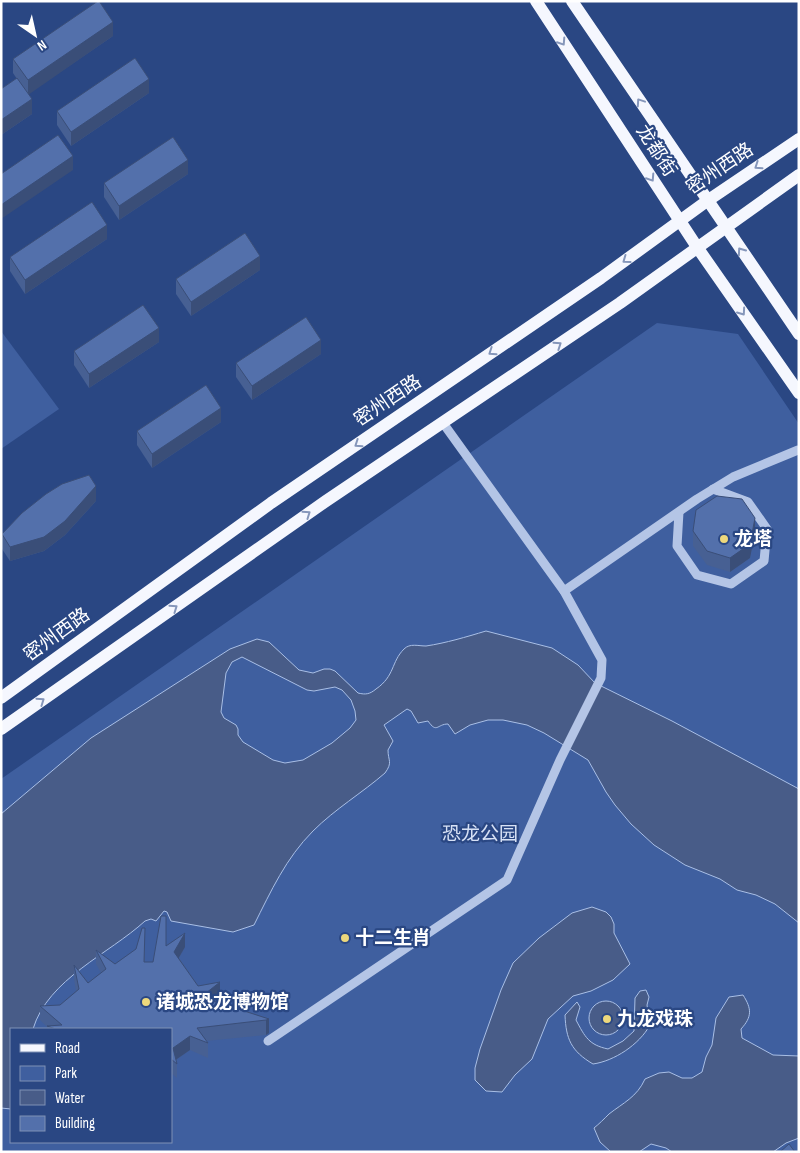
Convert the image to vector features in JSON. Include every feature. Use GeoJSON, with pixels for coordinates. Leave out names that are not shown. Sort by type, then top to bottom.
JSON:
{"type":"FeatureCollection","features":[{"type":"Feature","properties":{"kind":"main road","name":"龙都街"},"geometry":{"type":"LineString","coordinates":[[536,1],[697,247],[799,393]]}},
{"type":"Feature","properties":{"kind":"main road","name":"龙都街"},"geometry":{"type":"LineString","coordinates":[[572,1],[799,334]]}},
{"type":"Feature","properties":{"kind":"main road","name":"密州西路"},"geometry":{"type":"LineString","coordinates":[[1,698],[271,503],[601,278],[679,220],[799,138]]}},
{"type":"Feature","properties":{"kind":"main road"},"geometry":{"type":"LineString","coordinates":[[1,729],[318,507],[620,303],[799,175]]}},
{"type":"Feature","properties":{"kind":"street"},"geometry":{"type":"LineString","coordinates":[[268,1042],[507,880],[560,760],[601,678],[602,660],[564,591],[443,423]]}},
{"type":"Feature","properties":{"kind":"street"},"geometry":{"type":"LineString","coordinates":[[564,591],[713,489],[733,477],[798,450]]}},
{"type":"Feature","properties":{"kind":"street"},"geometry":{"type":"LineString","coordinates":[[679,512],[677,546],[697,575],[731,584],[764,561],[767,529],[748,502],[713,489]]}},
{"type":"Feature","properties":{"kind":"green space","name":"恐龙公园"},"geometry":{"type":"Polygon","coordinates":[[[657,323],[738,334],[799,424],[799,1152],[1,1152],[1,779],[657,323]]]}},
{"type":"Feature","properties":{"kind":"green space"},"geometry":{"type":"Polygon","coordinates":[[[1,331],[59,409],[1,449],[1,331]]]}},
{"type":"Feature","properties":{"kind":"water"},"geometry":{"type":"Polygon","coordinates":[[[486,631],[552,648],[578,665],[595,683],[672,721],[799,789],[799,923],[775,904],[756,895],[737,890],[720,879],[685,865],[654,845],[631,824],[615,805],[588,760],[544,733],[527,725],[503,720],[488,720],[470,725],[455,734],[448,724],[435,728],[428,721],[418,723],[411,711],[407,709],[384,725],[393,741],[388,750],[389,764],[385,773],[330,815],[303,841],[280,875],[254,925],[233,932],[171,921],[167,912],[164,911],[156,921],[151,919],[145,921],[66,982],[41,1011],[33,1028],[10,1028],[10,1109],[1,1108],[1,814],[91,738],[230,649],[257,639],[269,642],[299,670],[313,673],[330,669],[335,671],[358,693],[366,694],[374,691],[387,679],[397,659],[406,647],[411,645],[426,646],[486,631]],[[242,657],[232,662],[226,673],[221,712],[224,718],[236,725],[238,735],[243,742],[273,760],[285,763],[303,760],[332,743],[350,728],[356,720],[351,700],[342,690],[335,687],[314,691],[307,690],[242,657]]]}},
{"type":"Feature","properties":{"kind":"water"},"geometry":{"type":"Polygon","coordinates":[[[592,907],[606,912],[611,917],[614,924],[614,933],[630,964],[613,980],[591,991],[573,996],[548,1019],[532,1059],[515,1075],[502,1092],[486,1091],[475,1080],[475,1068],[501,990],[513,963],[539,938],[572,913],[592,907]]]}},
{"type":"Feature","properties":{"kind":"water"},"geometry":{"type":"Polygon","coordinates":[[[646,990],[649,997],[647,1005],[650,1025],[633,1045],[617,1056],[593,1064],[579,1054],[568,1038],[565,1015],[577,1002],[580,1007],[576,1020],[582,1031],[592,1043],[608,1049],[623,1041],[634,1031],[635,998],[640,991],[646,990]]]}},
{"type":"Feature","properties":{"kind":"water"},"geometry":{"type":"Polygon","coordinates":[[[743,995],[750,1013],[741,1029],[742,1038],[773,1055],[799,1056],[799,1138],[786,1143],[773,1152],[672,1152],[666,1148],[651,1144],[639,1152],[611,1152],[600,1142],[594,1128],[634,1095],[645,1079],[659,1073],[669,1072],[682,1078],[692,1078],[702,1072],[712,1045],[716,1018],[729,997],[743,995]]]}},
{"type":"Feature","properties":{"kind":"water"},"geometry":{"type":"Polygon","coordinates":[[[606,1001],[613,1002],[618,1006],[622,1011],[622,1025],[618,1030],[613,1034],[606,1035],[599,1034],[594,1030],[590,1025],[589,1018],[590,1011],[594,1006],[599,1002],[606,1001]]]}},
{"type":"Feature","properties":{"kind":"building"},"geometry":{"type":"Polygon","coordinates":[[[98,1],[113,22],[28,80],[13,59],[98,1]]]}},
{"type":"Feature","properties":{"kind":"building"},"geometry":{"type":"Polygon","coordinates":[[[135,58],[149,79],[71,132],[57,111],[135,58]]]}},
{"type":"Feature","properties":{"kind":"building"},"geometry":{"type":"Polygon","coordinates":[[[17,78],[32,99],[1,120],[1,89],[17,78]]]}},
{"type":"Feature","properties":{"kind":"building"},"geometry":{"type":"Polygon","coordinates":[[[58,135],[73,156],[1,205],[1,174],[58,135]]]}},
{"type":"Feature","properties":{"kind":"building"},"geometry":{"type":"Polygon","coordinates":[[[173,137],[188,160],[119,206],[104,183],[173,137]]]}},
{"type":"Feature","properties":{"kind":"building"},"geometry":{"type":"Polygon","coordinates":[[[92,202],[107,225],[25,280],[10,257],[92,202]]]}},
{"type":"Feature","properties":{"kind":"building"},"geometry":{"type":"Polygon","coordinates":[[[245,233],[260,256],[191,302],[176,279],[245,233]]]}},
{"type":"Feature","properties":{"kind":"building"},"geometry":{"type":"Polygon","coordinates":[[[143,305],[159,328],[89,374],[74,351],[143,305]]]}},
{"type":"Feature","properties":{"kind":"building"},"geometry":{"type":"Polygon","coordinates":[[[306,317],[321,340],[252,386],[236,363],[306,317]]]}},
{"type":"Feature","properties":{"kind":"building"},"geometry":{"type":"Polygon","coordinates":[[[206,385],[221,408],[152,454],[137,431],[206,385]]]}},
{"type":"Feature","properties":{"kind":"building"},"geometry":{"type":"Polygon","coordinates":[[[89,475],[96,486],[65,521],[44,537],[10,547],[2,534],[22,513],[62,484],[89,475]]]}},
{"type":"Feature","properties":{"kind":"building","name":"龙塔"},"geometry":{"type":"Polygon","coordinates":[[[717,496],[742,499],[755,518],[750,544],[730,558],[707,551],[693,531],[696,510],[717,496]]]}},
{"type":"Feature","properties":{"kind":"building","name":"诸城恐龙博物馆"},"geometry":{"type":"Polygon","coordinates":[[[161,916],[166,916],[166,946],[185,933],[174,952],[198,986],[220,982],[201,997],[269,1019],[197,1028],[208,1043],[190,1036],[173,1048],[177,1064],[172,1060],[172,1028],[53,1028],[47,1026],[62,1025],[40,1006],[60,1005],[79,989],[74,965],[88,983],[106,969],[96,950],[115,964],[136,949],[142,928],[145,928],[144,962],[153,962],[161,916]]]}},
{"type":"Feature","properties":{"kind":"building"},"geometry":{"type":"Polygon","coordinates":[[[789,1144],[795,1152],[780,1152],[789,1144]]]}},
{"type":"Feature","properties":{"kind":"place","name":"龙塔"},"geometry":{"type":"Point","coordinates":[724,539]}},
{"type":"Feature","properties":{"kind":"place","name":"十二生肖"},"geometry":{"type":"Point","coordinates":[345,938]}},
{"type":"Feature","properties":{"kind":"place","name":"诸城恐龙博物馆"},"geometry":{"type":"Point","coordinates":[146,1002]}},
{"type":"Feature","properties":{"kind":"place","name":"九龙戏珠"},"geometry":{"type":"Point","coordinates":[607,1019]}}]}
